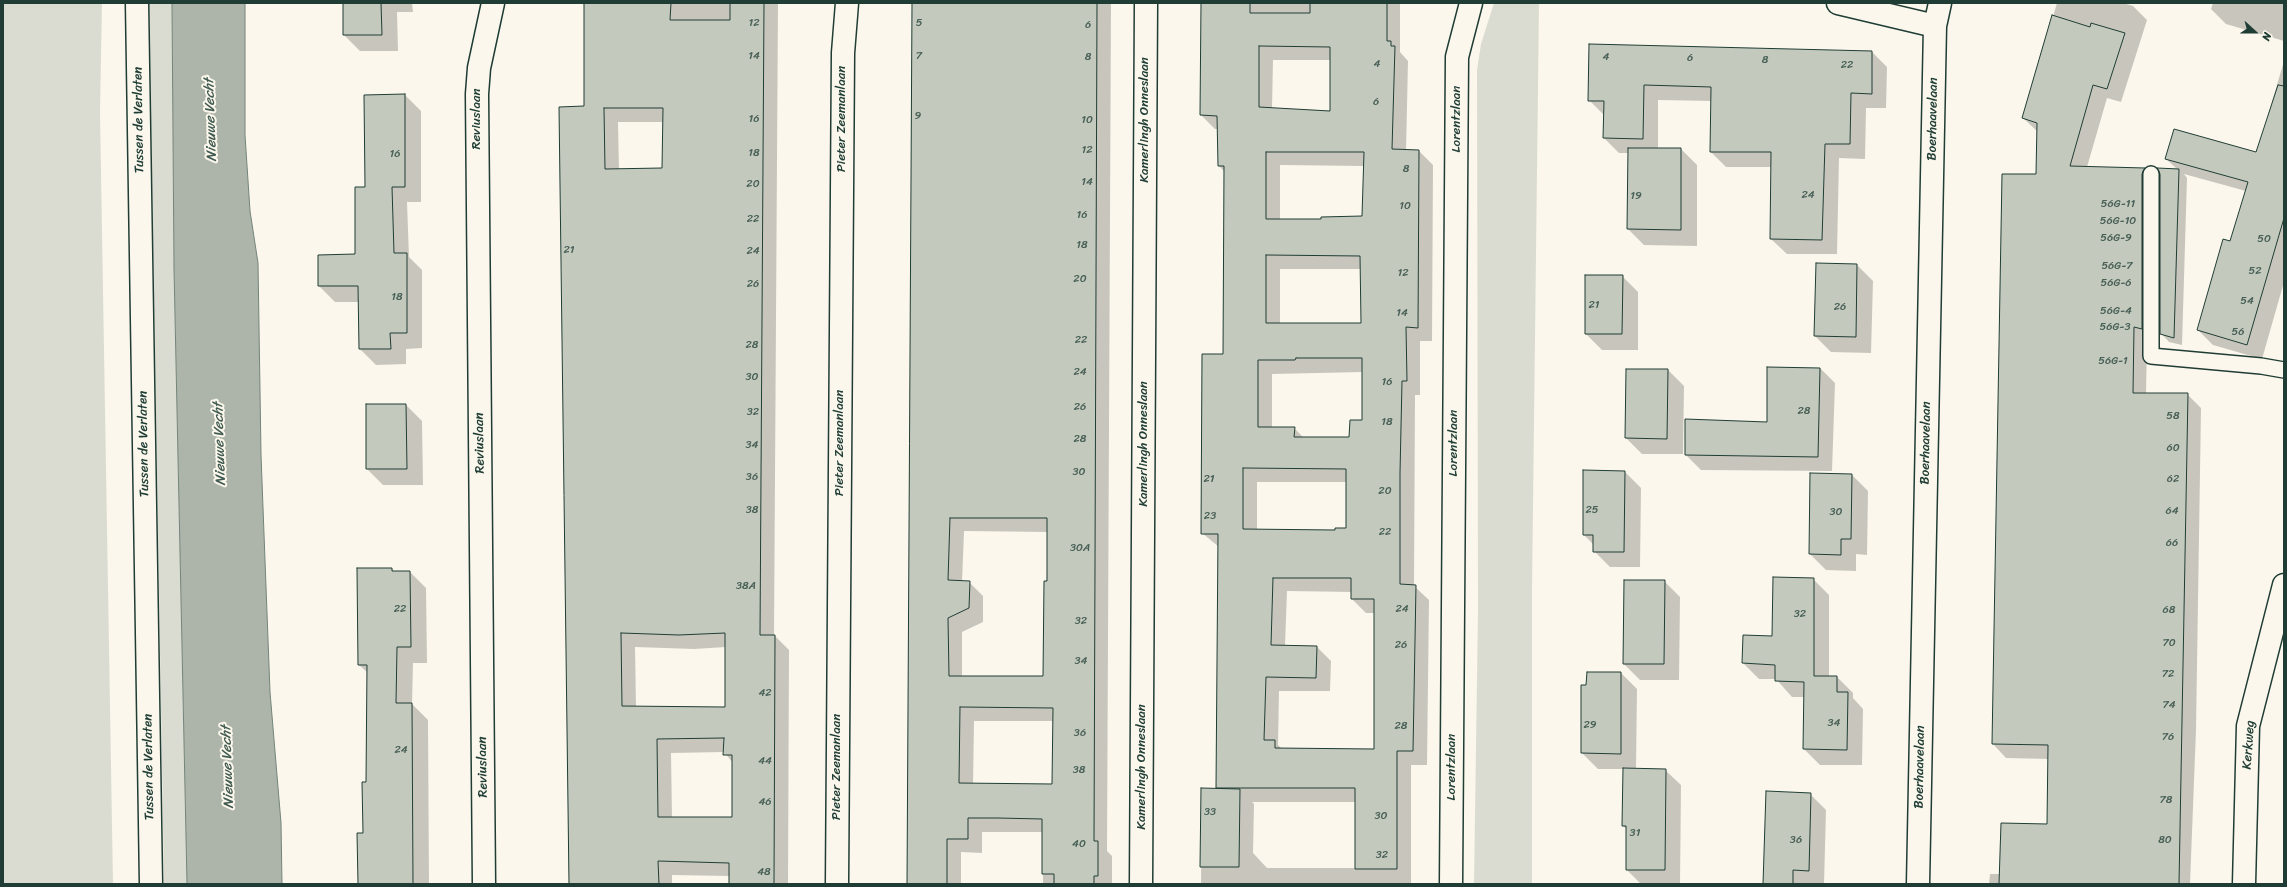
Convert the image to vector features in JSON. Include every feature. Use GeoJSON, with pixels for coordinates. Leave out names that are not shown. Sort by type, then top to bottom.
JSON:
{"type":"FeatureCollection","features":[{"type":"Feature","properties":{"kind":"street","name":"Tussen de Verlaten"},"geometry":{"type":"LineString","coordinates":[[137,3],[152,884]]}},
{"type":"Feature","properties":{"kind":"street","name":"Reviuslaan"},"geometry":{"type":"LineString","coordinates":[[484,884],[477,94],[479,68],[494,3]]}},
{"type":"Feature","properties":{"kind":"street","name":"Pieter Zeemanlaan"},"geometry":{"type":"LineString","coordinates":[[836,884],[843,53],[847,3]]}},
{"type":"Feature","properties":{"kind":"street","name":"Kamerlingh Onneslaan"},"geometry":{"type":"LineString","coordinates":[[1141,884],[1146,3]]}},
{"type":"Feature","properties":{"kind":"street","name":"Lorentzlaan"},"geometry":{"type":"LineString","coordinates":[[1450,884],[1457,57],[1471,3]]}},
{"type":"Feature","properties":{"kind":"street"},"geometry":{"type":"LineString","coordinates":[[1838,3],[1934,26]]}},
{"type":"Feature","properties":{"kind":"street","name":"Boerhaavelaan"},"geometry":{"type":"LineString","coordinates":[[1918,884],[1934,26],[1940,3]]}},
{"type":"Feature","properties":{"kind":"street","name":"Kerkweg"},"geometry":{"type":"LineString","coordinates":[[2244,884],[2248,726],[2284,585]]}},
{"type":"Feature","properties":{"kind":"lane"},"geometry":{"type":"LineString","coordinates":[[2151,174],[2151,356],[2261,366],[2284,370]]}},
{"type":"Feature","properties":{"kind":"shaded area"},"geometry":{"type":"Polygon","coordinates":[[[3,3],[102,3],[100,112],[113,884],[3,884],[3,3]]]}},
{"type":"Feature","properties":{"kind":"shaded area"},"geometry":{"type":"Polygon","coordinates":[[[149,3],[172,3],[174,268],[187,884],[164,884],[149,3]]]}},
{"type":"Feature","properties":{"kind":"shaded area"},"geometry":{"type":"Polygon","coordinates":[[[1494,3],[1539,3],[1532,590],[1532,884],[1474,884],[1478,610],[1477,70],[1481,44],[1494,3]]]}},
{"type":"Feature","properties":{"kind":"water","name":"Nieuwe Vecht"},"geometry":{"type":"Polygon","coordinates":[[[172,3],[245,3],[245,135],[250,211],[258,263],[261,455],[270,692],[281,823],[282,884],[187,884],[174,268],[172,3]]]}},
{"type":"Feature","properties":{"kind":"building"},"geometry":{"type":"Polygon","coordinates":[[[343,3],[381,3],[382,35],[343,35],[343,3]]]}},
{"type":"Feature","properties":{"kind":"building"},"geometry":{"type":"Polygon","coordinates":[[[584,3],[671,3],[670,20],[730,20],[730,3],[764,3],[760,635],[775,635],[774,884],[729,884],[729,863],[658,861],[659,884],[569,884],[559,107],[584,106],[584,3]],[[604,108],[605,169],[662,168],[663,108],[604,108]],[[621,633],[622,706],[725,707],[725,633],[679,635],[621,633]],[[724,738],[657,739],[658,817],[732,817],[732,755],[723,755],[724,738]]]}},
{"type":"Feature","properties":{"kind":"building"},"geometry":{"type":"Polygon","coordinates":[[[912,3],[1097,3],[1094,841],[1098,841],[1098,876],[1094,876],[1094,884],[1054,884],[1054,874],[1042,874],[1042,819],[968,818],[968,839],[947,839],[947,884],[907,884],[912,3]],[[950,518],[948,580],[970,581],[969,608],[948,618],[949,676],[1043,676],[1044,581],[1047,581],[1047,518],[950,518]],[[960,707],[959,783],[1052,784],[1053,708],[960,707]]]}},
{"type":"Feature","properties":{"kind":"building"},"geometry":{"type":"Polygon","coordinates":[[[1201,3],[1250,3],[1250,13],[1310,13],[1310,3],[1387,3],[1387,41],[1391,41],[1391,46],[1395,46],[1392,149],[1419,150],[1418,328],[1406,327],[1407,381],[1402,381],[1400,473],[1400,584],[1416,585],[1413,751],[1397,751],[1397,869],[1355,869],[1355,788],[1216,788],[1218,534],[1201,534],[1202,354],[1223,354],[1224,166],[1218,166],[1217,116],[1200,115],[1201,3]],[[1259,46],[1259,107],[1330,111],[1330,47],[1259,46]],[[1266,152],[1266,219],[1321,219],[1321,217],[1362,216],[1364,152],[1266,152]],[[1266,255],[1266,323],[1361,323],[1360,256],[1266,255]],[[1296,358],[1295,360],[1258,360],[1258,427],[1295,427],[1294,437],[1349,437],[1350,420],[1362,420],[1362,358],[1296,358]],[[1243,468],[1243,529],[1335,530],[1335,528],[1346,528],[1346,469],[1243,468]],[[1273,578],[1271,645],[1317,646],[1316,678],[1266,677],[1264,740],[1275,740],[1275,748],[1374,749],[1374,599],[1351,599],[1351,578],[1273,578]]]}},
{"type":"Feature","properties":{"kind":"building"},"geometry":{"type":"Polygon","coordinates":[[[2052,15],[2090,27],[2091,23],[2125,33],[2107,89],[2093,85],[2070,166],[2145,168],[2142,174],[2142,329],[2134,327],[2133,393],[2188,393],[2179,884],[1999,884],[2001,823],[2047,824],[2048,745],[1992,744],[2002,174],[2036,174],[2037,123],[2022,118],[2052,15]]]}},
{"type":"Feature","properties":{"kind":"building"},"geometry":{"type":"Polygon","coordinates":[[[1589,44],[1872,51],[1872,94],[1851,93],[1850,144],[1825,144],[1822,240],[1770,239],[1771,152],[1710,152],[1711,87],[1644,85],[1643,139],[1603,138],[1604,101],[1588,101],[1589,44]]]}},
{"type":"Feature","properties":{"kind":"building"},"geometry":{"type":"Polygon","coordinates":[[[2278,85],[2284,86],[2284,218],[2247,345],[2197,330],[2223,239],[2230,241],[2248,182],[2165,159],[2174,129],[2256,152],[2278,85]]]}},
{"type":"Feature","properties":{"kind":"building"},"geometry":{"type":"Polygon","coordinates":[[[405,94],[405,187],[392,187],[394,253],[407,253],[407,333],[390,333],[391,349],[359,349],[358,286],[318,286],[318,255],[355,254],[355,187],[365,187],[364,95],[405,94]]]}},
{"type":"Feature","properties":{"kind":"building"},"geometry":{"type":"Polygon","coordinates":[[[1628,148],[1681,148],[1681,230],[1627,229],[1628,148]]]}},
{"type":"Feature","properties":{"kind":"building"},"geometry":{"type":"Polygon","coordinates":[[[2157,168],[2179,169],[2174,338],[2160,334],[2160,174],[2157,168]]]}},
{"type":"Feature","properties":{"kind":"building"},"geometry":{"type":"Polygon","coordinates":[[[1816,263],[1857,264],[1856,337],[1814,336],[1816,263]]]}},
{"type":"Feature","properties":{"kind":"building"},"geometry":{"type":"Polygon","coordinates":[[[1585,275],[1623,275],[1622,334],[1585,334],[1585,275]]]}},
{"type":"Feature","properties":{"kind":"building"},"geometry":{"type":"Polygon","coordinates":[[[1767,367],[1820,368],[1818,457],[1685,455],[1685,419],[1767,422],[1767,367]]]}},
{"type":"Feature","properties":{"kind":"building"},"geometry":{"type":"Polygon","coordinates":[[[1626,369],[1668,369],[1667,439],[1625,438],[1626,369]]]}},
{"type":"Feature","properties":{"kind":"building"},"geometry":{"type":"Polygon","coordinates":[[[366,404],[406,404],[407,469],[366,469],[366,404]]]}},
{"type":"Feature","properties":{"kind":"building"},"geometry":{"type":"Polygon","coordinates":[[[1583,470],[1625,471],[1624,552],[1593,552],[1593,535],[1583,535],[1583,470]]]}},
{"type":"Feature","properties":{"kind":"building"},"geometry":{"type":"Polygon","coordinates":[[[1810,473],[1852,474],[1851,539],[1841,539],[1841,555],[1809,554],[1810,473]]]}},
{"type":"Feature","properties":{"kind":"building"},"geometry":{"type":"Polygon","coordinates":[[[357,568],[392,568],[392,571],[410,571],[411,647],[397,647],[396,703],[412,703],[413,884],[358,884],[357,833],[363,833],[362,782],[366,782],[367,665],[358,665],[357,568]]]}},
{"type":"Feature","properties":{"kind":"building"},"geometry":{"type":"Polygon","coordinates":[[[1773,577],[1814,578],[1814,676],[1837,676],[1837,692],[1848,692],[1847,750],[1803,749],[1804,682],[1775,681],[1775,665],[1742,663],[1743,635],[1772,636],[1773,577]]]}},
{"type":"Feature","properties":{"kind":"building"},"geometry":{"type":"Polygon","coordinates":[[[1624,580],[1665,580],[1664,664],[1623,664],[1624,580]]]}},
{"type":"Feature","properties":{"kind":"building"},"geometry":{"type":"Polygon","coordinates":[[[1587,672],[1621,672],[1621,754],[1581,753],[1581,685],[1586,685],[1587,672]]]}},
{"type":"Feature","properties":{"kind":"building"},"geometry":{"type":"Polygon","coordinates":[[[1623,768],[1666,769],[1665,870],[1626,870],[1626,826],[1622,826],[1623,768]]]}},
{"type":"Feature","properties":{"kind":"building"},"geometry":{"type":"Polygon","coordinates":[[[1201,788],[1240,789],[1239,867],[1200,867],[1201,788]]]}},
{"type":"Feature","properties":{"kind":"building"},"geometry":{"type":"Polygon","coordinates":[[[1766,791],[1811,793],[1809,871],[1793,870],[1793,884],[1763,884],[1766,791]]]}}]}
